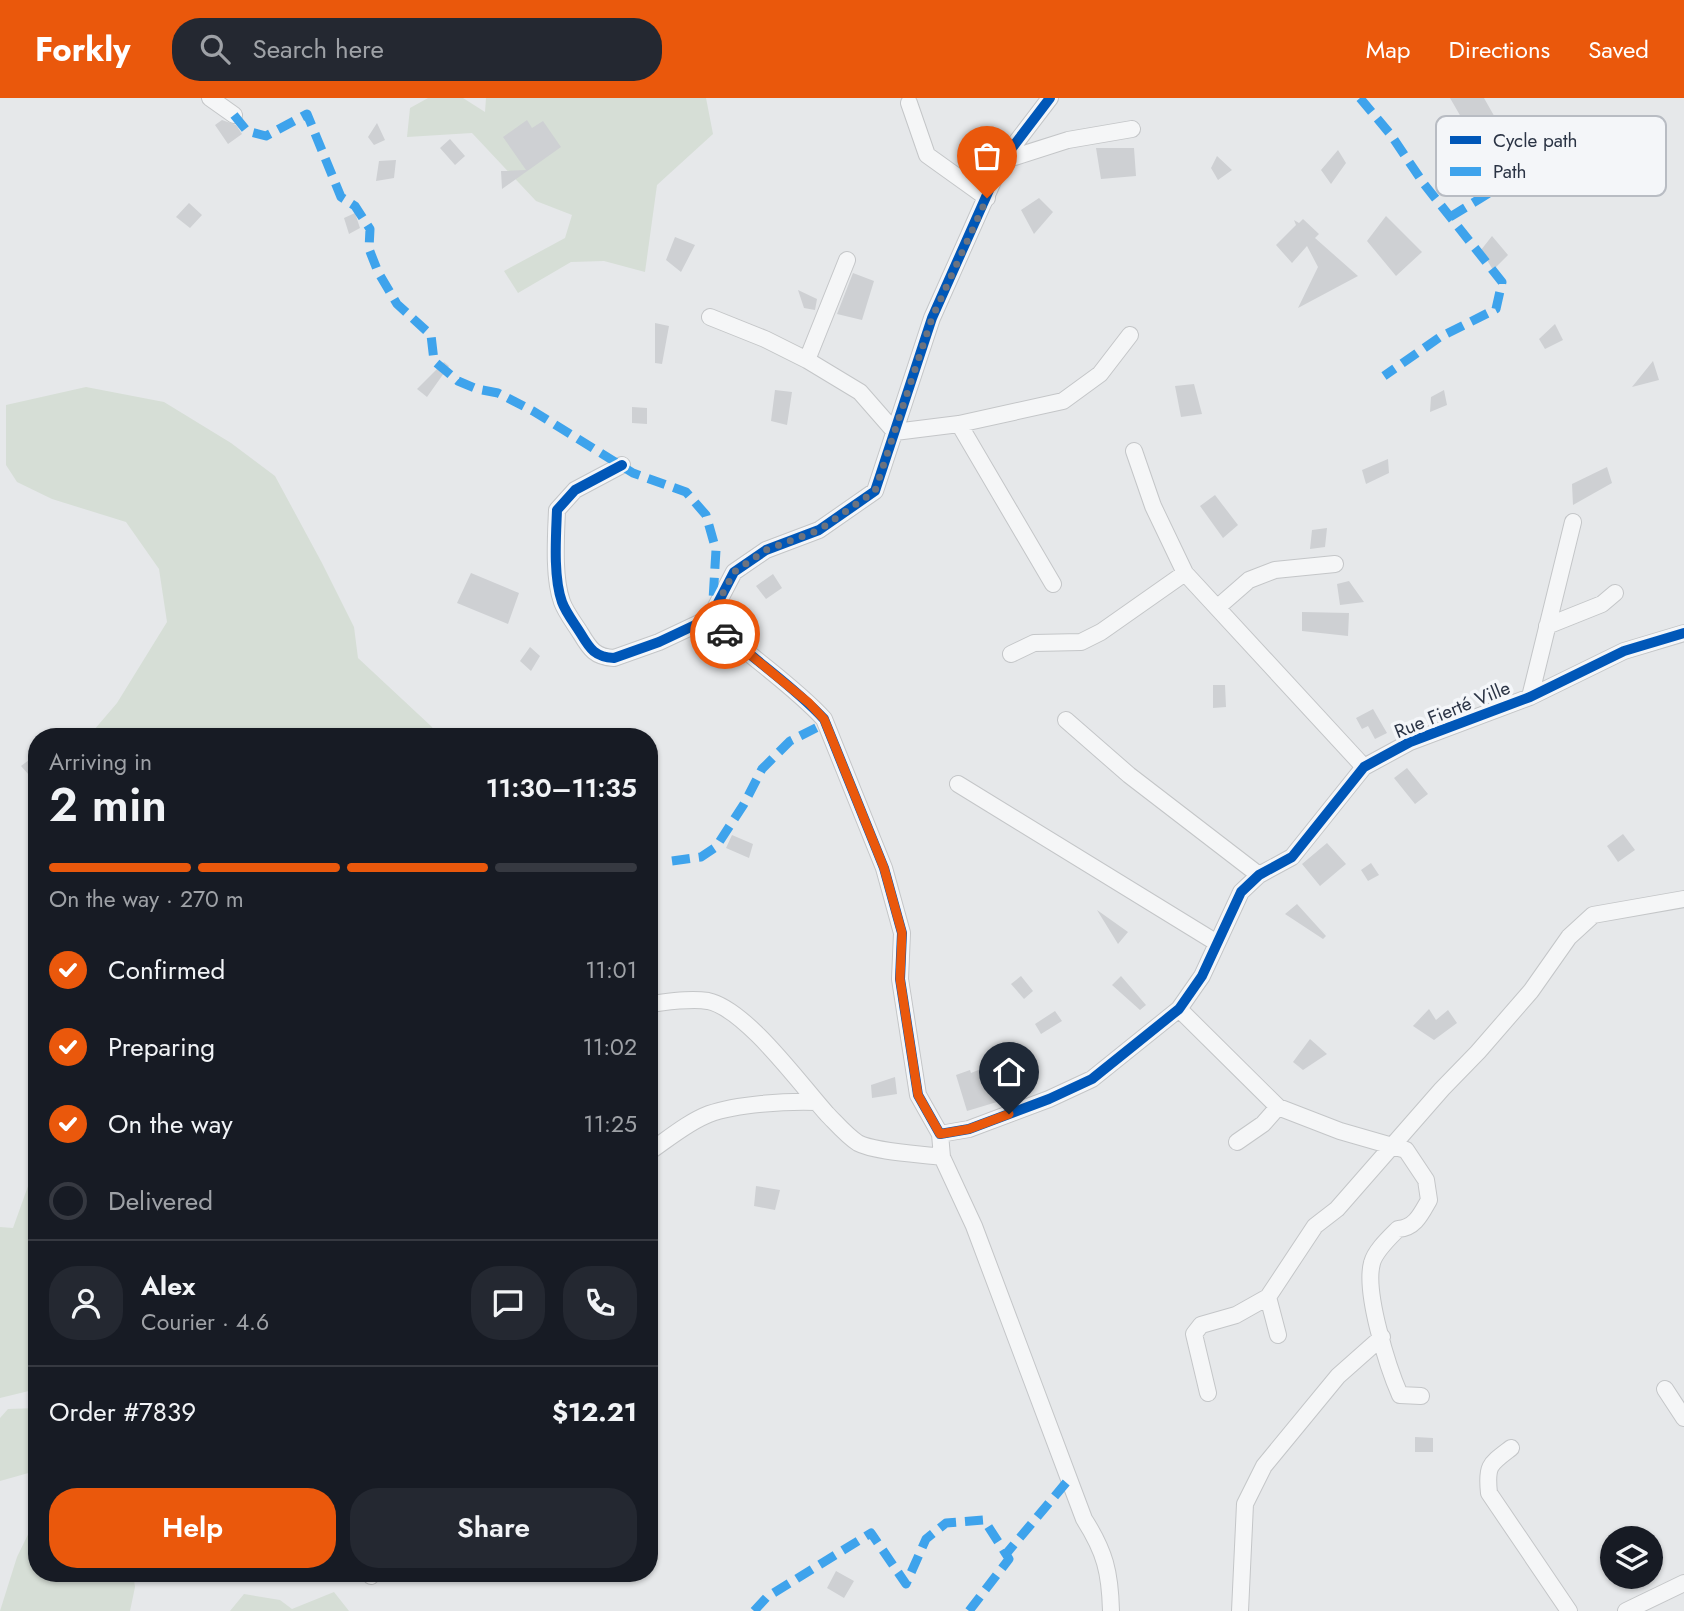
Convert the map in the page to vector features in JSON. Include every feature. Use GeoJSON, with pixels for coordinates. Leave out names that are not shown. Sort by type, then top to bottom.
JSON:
{"type":"FeatureCollection","features":[{"type":"Feature","properties":{"kind":"street"},"geometry":{"type":"LineString","coordinates":[[210,98],[234,115]]}},
{"type":"Feature","properties":{"kind":"street"},"geometry":{"type":"LineString","coordinates":[[622,465],[575,490],[557,510],[558,588],[562,604],[591,650],[598,656],[614,658],[659,642],[710,618],[734,572],[766,550],[819,530],[875,491],[932,318],[1002,161],[1050,98]]}},
{"type":"Feature","properties":{"kind":"street"},"geometry":{"type":"LineString","coordinates":[[909,103],[927,155],[987,198]]}},
{"type":"Feature","properties":{"kind":"street"},"geometry":{"type":"LineString","coordinates":[[1002,161],[1068,140],[1132,130]]}},
{"type":"Feature","properties":{"kind":"street"},"geometry":{"type":"LineString","coordinates":[[807,360],[847,260]]}},
{"type":"Feature","properties":{"kind":"street"},"geometry":{"type":"LineString","coordinates":[[710,317],[765,339],[807,360],[860,392],[895,432]]}},
{"type":"Feature","properties":{"kind":"street"},"geometry":{"type":"LineString","coordinates":[[895,432],[959,424],[1063,401],[1100,374],[1130,335]]}},
{"type":"Feature","properties":{"kind":"street"},"geometry":{"type":"LineString","coordinates":[[959,424],[1053,584]]}},
{"type":"Feature","properties":{"kind":"street"},"geometry":{"type":"LineString","coordinates":[[1134,451],[1153,506],[1185,573],[1364,767]]}},
{"type":"Feature","properties":{"kind":"street"},"geometry":{"type":"LineString","coordinates":[[1530,696],[1573,522]]}},
{"type":"Feature","properties":{"kind":"street"},"geometry":{"type":"LineString","coordinates":[[1218,607],[1249,580],[1275,570],[1335,564]]}},
{"type":"Feature","properties":{"kind":"street"},"geometry":{"type":"LineString","coordinates":[[1011,654],[1034,643],[1081,642],[1101,632],[1185,573]]}},
{"type":"Feature","properties":{"kind":"street"},"geometry":{"type":"LineString","coordinates":[[1547,626],[1602,604],[1615,593]]}},
{"type":"Feature","properties":{"kind":"street"},"geometry":{"type":"LineString","coordinates":[[710,618],[730,639],[809,703],[824,719],[884,868],[902,933],[900,979],[918,1095],[940,1134],[942,1157],[974,1226],[1084,1519],[1100,1544],[1110,1580],[1111,1611]]}},
{"type":"Feature","properties":{"kind":"street","name":"Rue Fierté Ville"},"geometry":{"type":"LineString","coordinates":[[940,1134],[969,1129],[992,1121],[1092,1079],[1179,1009],[1202,976],[1241,892],[1259,875],[1292,857],[1364,767],[1410,742],[1530,696],[1624,651],[1684,633]]}},
{"type":"Feature","properties":{"kind":"street"},"geometry":{"type":"LineString","coordinates":[[1066,720],[1129,775],[1259,875]]}},
{"type":"Feature","properties":{"kind":"street"},"geometry":{"type":"LineString","coordinates":[[958,784],[1217,943]]}},
{"type":"Feature","properties":{"kind":"street"},"geometry":{"type":"LineString","coordinates":[[1208,1393],[1194,1334],[1201,1325],[1236,1315],[1268,1297],[1315,1226],[1337,1209],[1478,1052],[1531,991],[1569,937],[1593,915],[1684,899]]}},
{"type":"Feature","properties":{"kind":"street"},"geometry":{"type":"LineString","coordinates":[[658,1003],[696,1000],[721,1006],[758,1034],[816,1102],[858,1142],[869,1147],[942,1157]]}},
{"type":"Feature","properties":{"kind":"street"},"geometry":{"type":"LineString","coordinates":[[1179,1009],[1278,1107],[1340,1131],[1406,1150],[1426,1180],[1429,1200],[1417,1221],[1407,1229],[1398,1229],[1386,1241],[1372,1263],[1371,1284],[1374,1313],[1400,1395],[1421,1396]]}},
{"type":"Feature","properties":{"kind":"street"},"geometry":{"type":"LineString","coordinates":[[658,1146],[707,1115],[795,1101],[816,1102]]}},
{"type":"Feature","properties":{"kind":"street"},"geometry":{"type":"LineString","coordinates":[[1237,1142],[1262,1124],[1278,1107]]}},
{"type":"Feature","properties":{"kind":"street"},"geometry":{"type":"LineString","coordinates":[[1268,1297],[1278,1335]]}},
{"type":"Feature","properties":{"kind":"street"},"geometry":{"type":"LineString","coordinates":[[1240,1611],[1245,1504],[1264,1466],[1338,1376],[1381,1336]]}},
{"type":"Feature","properties":{"kind":"street"},"geometry":{"type":"LineString","coordinates":[[1665,1389],[1684,1418]]}},
{"type":"Feature","properties":{"kind":"street"},"geometry":{"type":"LineString","coordinates":[[1511,1448],[1491,1463],[1487,1475],[1489,1493],[1569,1611]]}},
{"type":"Feature","properties":{"kind":"street"},"geometry":{"type":"LineString","coordinates":[[1626,1611],[1684,1583]]}},
{"type":"Feature","properties":{"kind":"shaded area"},"geometry":{"type":"Polygon","coordinates":[[[428,98],[463,98],[485,112],[486,98],[706,98],[713,134],[657,185],[645,272],[604,261],[571,262],[518,293],[504,271],[565,238],[572,215],[536,201],[472,133],[407,137],[410,108],[428,98]]]}},
{"type":"Feature","properties":{"kind":"shaded area"},"geometry":{"type":"Polygon","coordinates":[[[86,387],[164,402],[231,443],[275,476],[354,627],[358,658],[432,728],[96,728],[117,703],[167,622],[159,569],[126,522],[52,499],[17,482],[6,465],[6,405],[86,387]]]}},
{"type":"Feature","properties":{"kind":"shaded area"},"geometry":{"type":"Polygon","coordinates":[[[28,1186],[28,1391],[0,1398],[0,1227],[13,1228],[28,1186]]]}},
{"type":"Feature","properties":{"kind":"shaded area"},"geometry":{"type":"Polygon","coordinates":[[[28,1408],[28,1473],[0,1481],[0,1418],[8,1409],[28,1408]]]}},
{"type":"Feature","properties":{"kind":"shaded area"},"geometry":{"type":"Polygon","coordinates":[[[28,1534],[28,1582],[134,1582],[130,1611],[0,1611],[17,1557],[28,1534]]]}},
{"type":"Feature","properties":{"kind":"shaded area"},"geometry":{"type":"Polygon","coordinates":[[[334,1592],[349,1611],[230,1611],[244,1594],[280,1600],[292,1609],[334,1592]]]}},
{"type":"Feature","properties":{"kind":"building"},"geometry":{"type":"Polygon","coordinates":[[[1450,98],[1484,98],[1494,116],[1460,116],[1450,98]]]}},
{"type":"Feature","properties":{"kind":"building"},"geometry":{"type":"Polygon","coordinates":[[[222,120],[236,125],[242,134],[228,144],[215,125],[222,120]]]}},
{"type":"Feature","properties":{"kind":"building"},"geometry":{"type":"Polygon","coordinates":[[[527,120],[532,128],[543,121],[561,147],[502,189],[501,171],[526,170],[503,137],[527,120]]]}},
{"type":"Feature","properties":{"kind":"building"},"geometry":{"type":"Polygon","coordinates":[[[377,123],[385,140],[374,145],[368,137],[377,123]]]}},
{"type":"Feature","properties":{"kind":"building"},"geometry":{"type":"Polygon","coordinates":[[[450,139],[465,156],[455,165],[440,148],[450,139]]]}},
{"type":"Feature","properties":{"kind":"building"},"geometry":{"type":"Polygon","coordinates":[[[1096,148],[1134,148],[1136,176],[1101,179],[1096,148]]]}},
{"type":"Feature","properties":{"kind":"building"},"geometry":{"type":"Polygon","coordinates":[[[1338,150],[1346,163],[1331,184],[1321,170],[1338,150]]]}},
{"type":"Feature","properties":{"kind":"building"},"geometry":{"type":"Polygon","coordinates":[[[1217,156],[1232,170],[1218,180],[1211,168],[1217,156]]]}},
{"type":"Feature","properties":{"kind":"building"},"geometry":{"type":"Polygon","coordinates":[[[396,160],[394,178],[376,181],[379,161],[396,160]]]}},
{"type":"Feature","properties":{"kind":"building"},"geometry":{"type":"Polygon","coordinates":[[[1039,198],[1053,212],[1034,234],[1021,210],[1039,198]]]}},
{"type":"Feature","properties":{"kind":"building"},"geometry":{"type":"Polygon","coordinates":[[[189,203],[202,215],[190,228],[176,217],[189,203]]]}},
{"type":"Feature","properties":{"kind":"building"},"geometry":{"type":"Polygon","coordinates":[[[355,213],[360,228],[349,234],[344,218],[355,213]]]}},
{"type":"Feature","properties":{"kind":"building"},"geometry":{"type":"Polygon","coordinates":[[[1386,216],[1422,252],[1396,276],[1367,241],[1386,216]]]}},
{"type":"Feature","properties":{"kind":"building"},"geometry":{"type":"Polygon","coordinates":[[[1303,219],[1319,234],[1315,238],[1358,276],[1298,308],[1318,267],[1307,246],[1292,263],[1276,245],[1296,225],[1294,220],[1299,223],[1303,219]]]}},
{"type":"Feature","properties":{"kind":"building"},"geometry":{"type":"Polygon","coordinates":[[[1492,236],[1508,255],[1493,270],[1481,250],[1492,236]]]}},
{"type":"Feature","properties":{"kind":"building"},"geometry":{"type":"Polygon","coordinates":[[[675,237],[695,245],[681,272],[666,260],[675,237]]]}},
{"type":"Feature","properties":{"kind":"building"},"geometry":{"type":"Polygon","coordinates":[[[853,273],[874,281],[862,320],[837,314],[853,273]]]}},
{"type":"Feature","properties":{"kind":"building"},"geometry":{"type":"Polygon","coordinates":[[[798,290],[817,299],[815,310],[804,308],[798,290]]]}},
{"type":"Feature","properties":{"kind":"building"},"geometry":{"type":"Polygon","coordinates":[[[655,323],[669,326],[662,364],[655,363],[655,323]]]}},
{"type":"Feature","properties":{"kind":"building"},"geometry":{"type":"Polygon","coordinates":[[[1555,324],[1563,340],[1545,349],[1539,339],[1555,324]]]}},
{"type":"Feature","properties":{"kind":"building"},"geometry":{"type":"Polygon","coordinates":[[[1653,361],[1659,380],[1632,387],[1653,361]]]}},
{"type":"Feature","properties":{"kind":"building"},"geometry":{"type":"Polygon","coordinates":[[[444,362],[449,366],[427,397],[417,389],[444,362]]]}},
{"type":"Feature","properties":{"kind":"building"},"geometry":{"type":"Polygon","coordinates":[[[1194,384],[1202,414],[1181,417],[1175,386],[1194,384]]]}},
{"type":"Feature","properties":{"kind":"building"},"geometry":{"type":"Polygon","coordinates":[[[775,390],[792,392],[787,425],[771,421],[775,390]]]}},
{"type":"Feature","properties":{"kind":"building"},"geometry":{"type":"Polygon","coordinates":[[[1444,390],[1447,405],[1430,412],[1431,397],[1444,390]]]}},
{"type":"Feature","properties":{"kind":"building"},"geometry":{"type":"Polygon","coordinates":[[[632,407],[647,408],[647,424],[632,423],[632,407]]]}},
{"type":"Feature","properties":{"kind":"building"},"geometry":{"type":"Polygon","coordinates":[[[1388,459],[1389,473],[1366,484],[1362,470],[1388,459]]]}},
{"type":"Feature","properties":{"kind":"building"},"geometry":{"type":"Polygon","coordinates":[[[1607,467],[1612,483],[1573,505],[1572,484],[1607,467]]]}},
{"type":"Feature","properties":{"kind":"building"},"geometry":{"type":"Polygon","coordinates":[[[1215,495],[1238,525],[1223,538],[1200,506],[1215,495]]]}},
{"type":"Feature","properties":{"kind":"building"},"geometry":{"type":"Polygon","coordinates":[[[1327,528],[1325,547],[1310,549],[1312,530],[1327,528]]]}},
{"type":"Feature","properties":{"kind":"building"},"geometry":{"type":"Polygon","coordinates":[[[471,573],[519,593],[508,624],[457,603],[471,573]]]}},
{"type":"Feature","properties":{"kind":"building"},"geometry":{"type":"Polygon","coordinates":[[[773,574],[782,588],[766,599],[756,586],[773,574]]]}},
{"type":"Feature","properties":{"kind":"building"},"geometry":{"type":"Polygon","coordinates":[[[1349,581],[1364,602],[1340,605],[1337,584],[1349,581]]]}},
{"type":"Feature","properties":{"kind":"building"},"geometry":{"type":"Polygon","coordinates":[[[1302,612],[1349,613],[1348,636],[1302,631],[1302,612]]]}},
{"type":"Feature","properties":{"kind":"building"},"geometry":{"type":"Polygon","coordinates":[[[530,647],[540,656],[531,671],[520,661],[530,647]]]}},
{"type":"Feature","properties":{"kind":"building"},"geometry":{"type":"Polygon","coordinates":[[[1213,685],[1225,685],[1226,707],[1213,708],[1213,685]]]}},
{"type":"Feature","properties":{"kind":"building"},"geometry":{"type":"Polygon","coordinates":[[[1373,709],[1387,733],[1375,739],[1368,726],[1362,729],[1356,718],[1373,709]]]}},
{"type":"Feature","properties":{"kind":"building"},"geometry":{"type":"Polygon","coordinates":[[[28,761],[28,774],[21,766],[28,761]]]}},
{"type":"Feature","properties":{"kind":"building"},"geometry":{"type":"Polygon","coordinates":[[[1407,768],[1428,794],[1415,804],[1394,778],[1407,768]]]}},
{"type":"Feature","properties":{"kind":"building"},"geometry":{"type":"Polygon","coordinates":[[[1623,834],[1635,850],[1618,862],[1607,846],[1623,834]]]}},
{"type":"Feature","properties":{"kind":"building"},"geometry":{"type":"Polygon","coordinates":[[[732,835],[753,844],[749,858],[726,848],[732,835]]]}},
{"type":"Feature","properties":{"kind":"building"},"geometry":{"type":"Polygon","coordinates":[[[1327,843],[1346,864],[1320,886],[1302,864],[1327,843]]]}},
{"type":"Feature","properties":{"kind":"building"},"geometry":{"type":"Polygon","coordinates":[[[1371,863],[1379,875],[1368,881],[1361,870],[1371,863]]]}},
{"type":"Feature","properties":{"kind":"building"},"geometry":{"type":"Polygon","coordinates":[[[1297,904],[1326,936],[1323,939],[1285,914],[1297,904]]]}},
{"type":"Feature","properties":{"kind":"building"},"geometry":{"type":"Polygon","coordinates":[[[1097,910],[1128,932],[1118,944],[1097,910]]]}},
{"type":"Feature","properties":{"kind":"building"},"geometry":{"type":"Polygon","coordinates":[[[1021,976],[1033,991],[1024,999],[1011,984],[1021,976]]]}},
{"type":"Feature","properties":{"kind":"building"},"geometry":{"type":"Polygon","coordinates":[[[1121,976],[1146,1005],[1140,1010],[1112,985],[1121,976]]]}},
{"type":"Feature","properties":{"kind":"building"},"geometry":{"type":"Polygon","coordinates":[[[1429,1009],[1436,1020],[1448,1010],[1457,1023],[1434,1040],[1413,1026],[1429,1009]]]}},
{"type":"Feature","properties":{"kind":"building"},"geometry":{"type":"Polygon","coordinates":[[[1055,1011],[1062,1021],[1041,1034],[1035,1024],[1055,1011]]]}},
{"type":"Feature","properties":{"kind":"building"},"geometry":{"type":"Polygon","coordinates":[[[1310,1039],[1327,1054],[1303,1070],[1293,1062],[1310,1039]]]}},
{"type":"Feature","properties":{"kind":"building"},"geometry":{"type":"Polygon","coordinates":[[[1017,1054],[1029,1075],[1003,1089],[1007,1099],[967,1111],[956,1075],[970,1070],[971,1073],[981,1069],[982,1071],[1017,1054]]]}},
{"type":"Feature","properties":{"kind":"building"},"geometry":{"type":"Polygon","coordinates":[[[895,1077],[897,1094],[872,1098],[871,1085],[895,1077]]]}},
{"type":"Feature","properties":{"kind":"building"},"geometry":{"type":"Polygon","coordinates":[[[756,1186],[780,1190],[775,1210],[754,1206],[756,1186]]]}},
{"type":"Feature","properties":{"kind":"building"},"geometry":{"type":"Polygon","coordinates":[[[1415,1437],[1433,1438],[1433,1452],[1415,1452],[1415,1437]]]}},
{"type":"Feature","properties":{"kind":"building"},"geometry":{"type":"Polygon","coordinates":[[[836,1571],[854,1581],[844,1598],[827,1588],[836,1571]]]}},
{"type":"Feature","properties":{"kind":"marked path"},"geometry":{"type":"LineString","coordinates":[[1360,98],[1502,282],[1496,309],[1440,337],[1384,376]]}},
{"type":"Feature","properties":{"kind":"marked path"},"geometry":{"type":"LineString","coordinates":[[234,115],[247,131],[266,136],[307,114],[341,197],[355,206],[370,229],[369,249],[378,272],[397,304],[431,335],[434,361],[458,381],[477,389],[498,393],[533,411],[633,473],[686,492],[706,515],[716,550],[713,600]]}},
{"type":"Feature","properties":{"kind":"marked path"},"geometry":{"type":"LineString","coordinates":[[1450,217],[1484,196]]}},
{"type":"Feature","properties":{"kind":"marked path"},"geometry":{"type":"LineString","coordinates":[[672,861],[701,857],[716,847],[744,804],[762,769],[790,741],[818,727],[824,719]]}},
{"type":"Feature","properties":{"kind":"marked path"},"geometry":{"type":"LineString","coordinates":[[754,1611],[767,1597],[871,1533],[906,1584],[926,1539],[946,1523],[984,1520],[1006,1554],[1070,1478]]}},
{"type":"Feature","properties":{"kind":"marked path"},"geometry":{"type":"LineString","coordinates":[[969,1611],[1009,1559],[1006,1554]]}},
{"type":"Feature","properties":{"kind":"cycle path"},"geometry":{"type":"LineString","coordinates":[[622,465],[575,490],[557,510],[556,569],[564,606],[590,648],[602,656],[614,658],[659,642],[710,618],[734,572],[766,550],[819,530],[875,491],[932,318],[1002,161],[1050,98]]}},
{"type":"Feature","properties":{"kind":"cycle path"},"geometry":{"type":"LineString","coordinates":[[710,618],[824,719],[884,868],[902,933],[900,979],[918,1095],[940,1134],[969,1129],[1049,1099],[1092,1079],[1179,1009],[1202,976],[1241,892],[1259,875],[1292,857],[1364,767],[1410,742],[1530,697],[1624,651],[1684,633]]}},
{"type":"Feature","properties":{"kind":"way so far"},"geometry":{"type":"LineString","coordinates":[[725,634],[710,618],[734,572],[766,550],[819,530],[875,491],[932,318],[987,198]]}},
{"type":"Feature","properties":{"kind":"route"},"geometry":{"type":"LineString","coordinates":[[725,634],[809,703],[824,719],[884,868],[902,933],[900,979],[918,1095],[940,1134],[969,1129],[1009,1114]]}}]}
